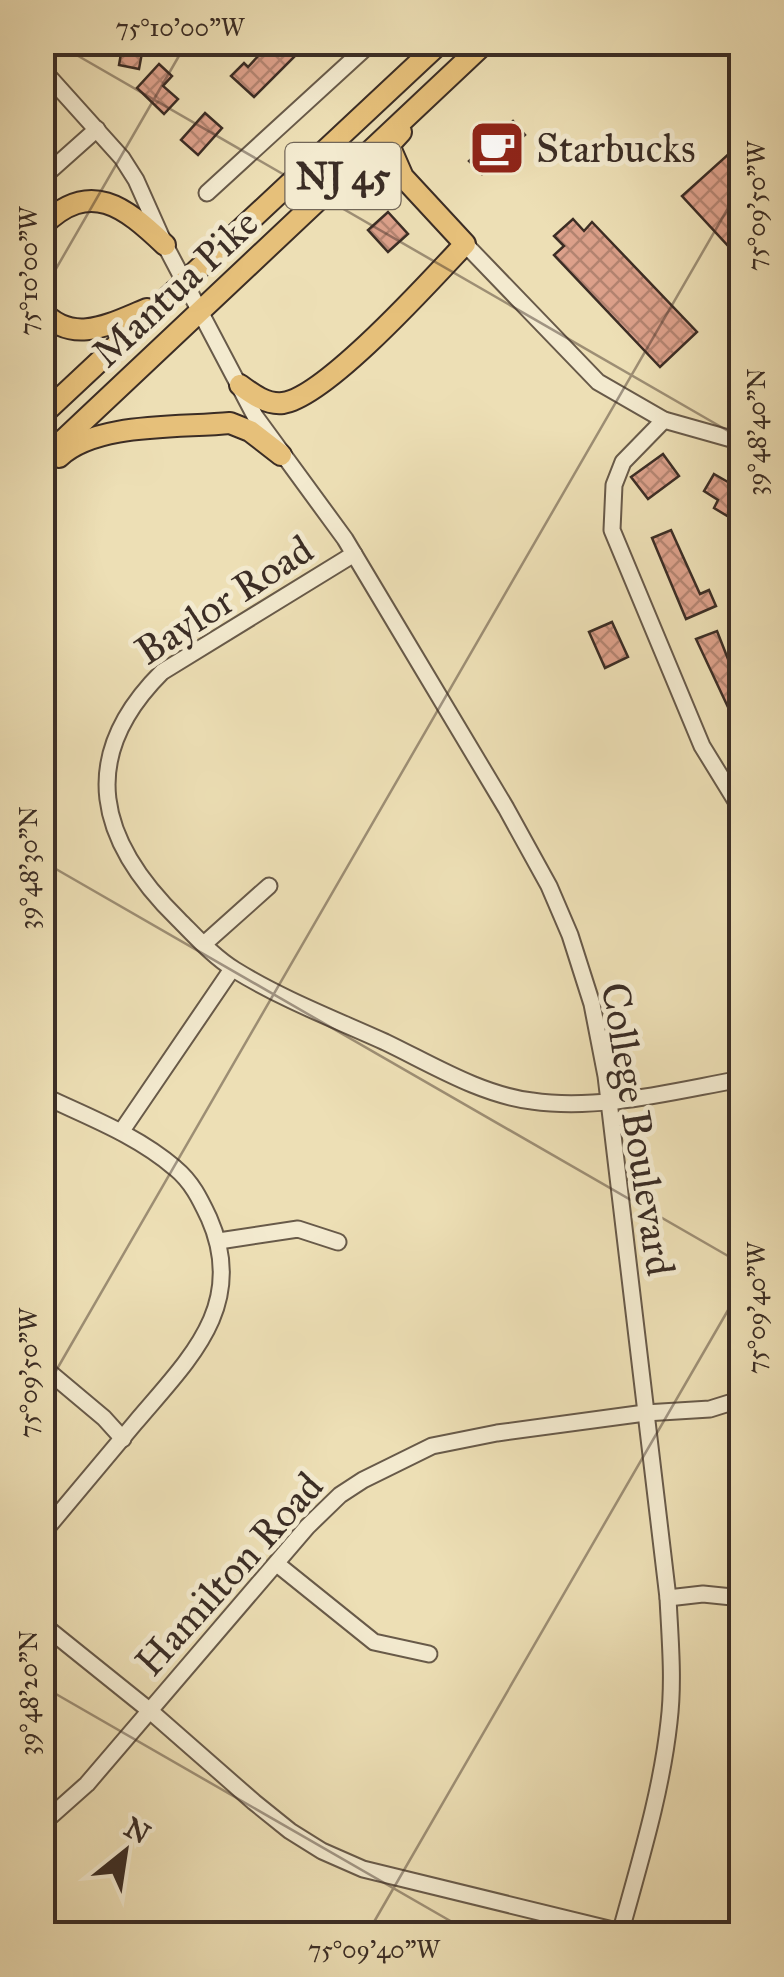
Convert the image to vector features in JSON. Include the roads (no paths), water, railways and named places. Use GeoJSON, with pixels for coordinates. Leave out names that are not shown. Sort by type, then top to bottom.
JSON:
{"type":"FeatureCollection","features":[{"type":"Feature","properties":{"kind":"main road","name":"Mantua Pike"},"geometry":{"type":"LineString","coordinates":[[42,415],[441,42]]}},
{"type":"Feature","properties":{"kind":"main road","name":"Mantua Pike"},"geometry":{"type":"LineString","coordinates":[[42,460],[479,49]]}},
{"type":"Feature","properties":{"kind":"main road"},"geometry":{"type":"LineString","coordinates":[[240,386],[276,403],[310,391],[407,305],[465,244],[404,176],[389,145],[470,68],[479,49]]}},
{"type":"Feature","properties":{"kind":"main road"},"geometry":{"type":"LineString","coordinates":[[286,232],[306,222],[368,168],[379,167],[404,176]]}},
{"type":"Feature","properties":{"kind":"main road"},"geometry":{"type":"LineString","coordinates":[[42,226],[73,203],[94,200],[128,212],[166,245]]}},
{"type":"Feature","properties":{"kind":"main road"},"geometry":{"type":"LineString","coordinates":[[42,311],[60,326],[87,330],[158,304]]}},
{"type":"Feature","properties":{"kind":"main road"},"geometry":{"type":"LineString","coordinates":[[239,427],[251,408]]}},
{"type":"Feature","properties":{"kind":"main road"},"geometry":{"type":"LineString","coordinates":[[42,472],[68,448],[96,436],[230,423],[250,431],[281,455]]}},
{"type":"Feature","properties":{"kind":"street"},"geometry":{"type":"LineString","coordinates":[[42,48],[48,42]]}},
{"type":"Feature","properties":{"kind":"street"},"geometry":{"type":"LineString","coordinates":[[207,193],[372,42]]}},
{"type":"Feature","properties":{"kind":"street","name":"College Boulevard"},"geometry":{"type":"LineString","coordinates":[[42,69],[97,129],[136,180],[251,408],[354,554],[549,886],[592,1004],[606,1076],[668,1598],[672,1682],[660,1786],[621,1933]]}},
{"type":"Feature","properties":{"kind":"street"},"geometry":{"type":"LineString","coordinates":[[42,178],[97,129]]}},
{"type":"Feature","properties":{"kind":"street"},"geometry":{"type":"LineString","coordinates":[[465,244],[598,382],[664,420],[742,442]]}},
{"type":"Feature","properties":{"kind":"street"},"geometry":{"type":"LineString","coordinates":[[664,420],[623,462],[614,485],[612,530],[702,746],[742,811]]}},
{"type":"Feature","properties":{"kind":"street","name":"Baylor Road"},"geometry":{"type":"LineString","coordinates":[[354,554],[162,672],[143,690],[112,745],[107,795],[112,828],[141,879],[232,968],[297,1003],[508,1096],[560,1104],[606,1101],[742,1079]]}},
{"type":"Feature","properties":{"kind":"street"},"geometry":{"type":"LineString","coordinates":[[204,944],[269,886]]}},
{"type":"Feature","properties":{"kind":"street"},"geometry":{"type":"LineString","coordinates":[[121,1132],[232,968]]}},
{"type":"Feature","properties":{"kind":"street"},"geometry":{"type":"LineString","coordinates":[[42,1095],[121,1132],[179,1170],[196,1191],[219,1241],[222,1284],[206,1336],[42,1534]]}},
{"type":"Feature","properties":{"kind":"street"},"geometry":{"type":"LineString","coordinates":[[219,1241],[298,1228],[338,1242]]}},
{"type":"Feature","properties":{"kind":"street"},"geometry":{"type":"LineString","coordinates":[[42,1366],[123,1438]]}},
{"type":"Feature","properties":{"kind":"street","name":"Hamilton Road"},"geometry":{"type":"LineString","coordinates":[[42,1824],[87,1784],[307,1526],[340,1495],[432,1446],[497,1433],[710,1409],[742,1400]]}},
{"type":"Feature","properties":{"kind":"street"},"geometry":{"type":"LineString","coordinates":[[277,1564],[374,1642],[429,1654]]}},
{"type":"Feature","properties":{"kind":"street"},"geometry":{"type":"LineString","coordinates":[[668,1598],[703,1594],[742,1598]]}},
{"type":"Feature","properties":{"kind":"street"},"geometry":{"type":"LineString","coordinates":[[42,1624],[254,1802],[322,1850],[364,1869],[621,1933]]}},
{"type":"Feature","properties":{"kind":"place","name":"Starbucks"},"geometry":{"type":"Point","coordinates":[497,148]}}]}
